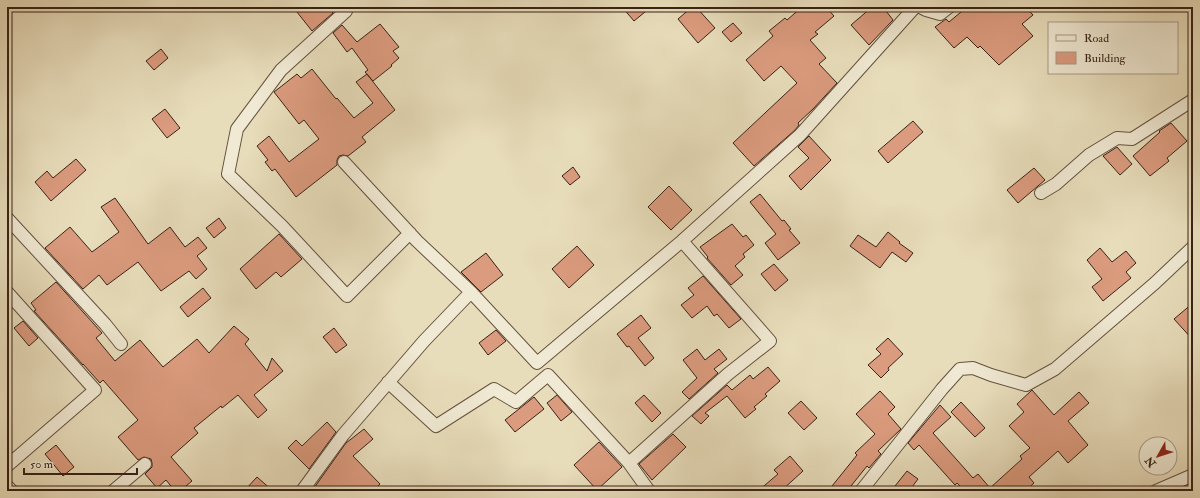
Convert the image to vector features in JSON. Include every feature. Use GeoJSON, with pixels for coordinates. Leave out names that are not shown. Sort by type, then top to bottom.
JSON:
{"type":"FeatureCollection","features":[{"type":"Feature","properties":{"kind":"street"},"geometry":{"type":"LineString","coordinates":[[343,7],[346,11],[281,70],[237,129],[228,174],[282,226],[347,296],[410,233]]}},
{"type":"Feature","properties":{"kind":"street"},"geometry":{"type":"LineString","coordinates":[[537,363],[682,241],[800,135],[915,7]]}},
{"type":"Feature","properties":{"kind":"street"},"geometry":{"type":"LineString","coordinates":[[920,7],[940,14],[949,7]]}},
{"type":"Feature","properties":{"kind":"street"},"geometry":{"type":"LineString","coordinates":[[1041,193],[1056,184],[1089,155],[1118,138],[1132,139],[1193,100]]}},
{"type":"Feature","properties":{"kind":"street"},"geometry":{"type":"LineString","coordinates":[[344,162],[410,233],[471,292],[537,363],[629,463],[649,491]]}},
{"type":"Feature","properties":{"kind":"street"},"geometry":{"type":"LineString","coordinates":[[8,220],[122,344]]}},
{"type":"Feature","properties":{"kind":"street"},"geometry":{"type":"LineString","coordinates":[[629,463],[728,374],[770,341],[682,241]]}},
{"type":"Feature","properties":{"kind":"street"},"geometry":{"type":"LineString","coordinates":[[861,491],[942,389],[960,369],[973,368],[1026,385],[1054,369],[1155,282],[1193,247]]}},
{"type":"Feature","properties":{"kind":"street"},"geometry":{"type":"LineString","coordinates":[[7,292],[95,390],[7,466]]}},
{"type":"Feature","properties":{"kind":"street"},"geometry":{"type":"LineString","coordinates":[[306,490],[343,435],[424,341],[471,292]]}},
{"type":"Feature","properties":{"kind":"street"},"geometry":{"type":"LineString","coordinates":[[388,382],[436,426],[494,389],[516,402],[548,375]]}},
{"type":"Feature","properties":{"kind":"street"},"geometry":{"type":"LineString","coordinates":[[113,491],[145,464]]}},
{"type":"Feature","properties":{"kind":"street"},"geometry":{"type":"LineString","coordinates":[[1156,491],[1193,475]]}},
{"type":"Feature","properties":{"kind":"street"},"geometry":{"type":"LineString","coordinates":[[7,486],[12,491]]}},
{"type":"Feature","properties":{"kind":"building"},"geometry":{"type":"Polygon","coordinates":[[[293,7],[328,7],[333,13],[312,31],[293,7]]]}},
{"type":"Feature","properties":{"kind":"building"},"geometry":{"type":"Polygon","coordinates":[[[622,7],[651,7],[634,21],[622,7]]]}},
{"type":"Feature","properties":{"kind":"building"},"geometry":{"type":"Polygon","coordinates":[[[692,7],[696,7],[715,28],[698,43],[678,19],[692,7]]]}},
{"type":"Feature","properties":{"kind":"building"},"geometry":{"type":"Polygon","coordinates":[[[802,7],[826,7],[834,16],[815,32],[818,34],[810,40],[826,58],[819,64],[837,83],[798,123],[799,125],[795,130],[754,166],[733,143],[797,83],[781,66],[764,81],[746,60],[773,36],[769,31],[785,18],[787,20],[802,7]]]}},
{"type":"Feature","properties":{"kind":"building"},"geometry":{"type":"Polygon","coordinates":[[[872,7],[883,7],[893,20],[869,45],[851,25],[872,7]]]}},
{"type":"Feature","properties":{"kind":"building"},"geometry":{"type":"Polygon","coordinates":[[[967,7],[1026,7],[1033,15],[1022,24],[1033,36],[999,65],[980,46],[978,48],[967,37],[954,48],[935,27],[946,19],[949,22],[967,7]]]}},
{"type":"Feature","properties":{"kind":"building"},"geometry":{"type":"Polygon","coordinates":[[[733,23],[742,33],[731,42],[722,32],[733,23]]]}},
{"type":"Feature","properties":{"kind":"building"},"geometry":{"type":"Polygon","coordinates":[[[380,24],[399,47],[393,51],[399,58],[391,65],[392,66],[373,81],[365,72],[368,70],[352,48],[347,52],[333,33],[342,25],[357,42],[380,24]]]}},
{"type":"Feature","properties":{"kind":"building"},"geometry":{"type":"Polygon","coordinates":[[[161,49],[168,58],[154,70],[146,61],[161,49]]]}},
{"type":"Feature","properties":{"kind":"building"},"geometry":{"type":"Polygon","coordinates":[[[312,69],[336,99],[337,98],[354,118],[373,103],[356,82],[367,74],[395,110],[362,137],[366,142],[348,156],[339,156],[337,165],[296,197],[275,169],[272,171],[265,162],[268,160],[257,146],[269,136],[289,162],[319,139],[304,120],[299,124],[274,92],[297,74],[301,78],[312,69]]]}},
{"type":"Feature","properties":{"kind":"building"},"geometry":{"type":"Polygon","coordinates":[[[165,109],[180,128],[167,138],[152,119],[165,109]]]}},
{"type":"Feature","properties":{"kind":"building"},"geometry":{"type":"Polygon","coordinates":[[[913,121],[923,132],[888,163],[878,151],[913,121]]]}},
{"type":"Feature","properties":{"kind":"building"},"geometry":{"type":"Polygon","coordinates":[[[1171,123],[1187,141],[1167,158],[1169,161],[1150,176],[1133,156],[1160,132],[1159,131],[1171,123]]]}},
{"type":"Feature","properties":{"kind":"building"},"geometry":{"type":"Polygon","coordinates":[[[809,136],[831,160],[801,190],[789,176],[809,158],[798,147],[809,136]]]}},
{"type":"Feature","properties":{"kind":"building"},"geometry":{"type":"Polygon","coordinates":[[[1117,147],[1132,164],[1120,175],[1103,156],[1117,147]]]}},
{"type":"Feature","properties":{"kind":"building"},"geometry":{"type":"Polygon","coordinates":[[[76,159],[86,170],[51,201],[35,182],[47,171],[53,178],[76,159]]]}},
{"type":"Feature","properties":{"kind":"building"},"geometry":{"type":"Polygon","coordinates":[[[573,167],[580,177],[570,185],[562,176],[573,167]]]}},
{"type":"Feature","properties":{"kind":"building"},"geometry":{"type":"Polygon","coordinates":[[[1034,168],[1045,180],[1018,203],[1007,190],[1034,168]]]}},
{"type":"Feature","properties":{"kind":"building"},"geometry":{"type":"Polygon","coordinates":[[[669,186],[692,210],[671,230],[648,207],[669,186]]]}},
{"type":"Feature","properties":{"kind":"building"},"geometry":{"type":"Polygon","coordinates":[[[760,194],[782,221],[784,220],[791,229],[789,230],[800,243],[778,260],[765,243],[776,234],[750,202],[760,194]]]}},
{"type":"Feature","properties":{"kind":"building"},"geometry":{"type":"Polygon","coordinates":[[[115,198],[148,244],[170,227],[185,247],[198,237],[207,248],[197,256],[207,269],[196,279],[189,271],[161,291],[138,262],[107,285],[99,275],[83,289],[45,248],[70,227],[92,252],[119,232],[101,207],[115,198]]]}},
{"type":"Feature","properties":{"kind":"building"},"geometry":{"type":"Polygon","coordinates":[[[219,218],[226,228],[214,238],[206,228],[219,218]]]}},
{"type":"Feature","properties":{"kind":"building"},"geometry":{"type":"Polygon","coordinates":[[[732,224],[743,237],[746,235],[754,245],[743,254],[745,257],[735,266],[743,275],[731,285],[707,258],[708,257],[700,247],[732,224]]]}},
{"type":"Feature","properties":{"kind":"building"},"geometry":{"type":"Polygon","coordinates":[[[888,232],[900,242],[899,243],[913,253],[906,262],[892,252],[880,268],[850,246],[858,235],[876,247],[888,232]]]}},
{"type":"Feature","properties":{"kind":"building"},"geometry":{"type":"Polygon","coordinates":[[[279,234],[302,259],[281,277],[276,272],[256,289],[240,269],[279,234]]]}},
{"type":"Feature","properties":{"kind":"building"},"geometry":{"type":"Polygon","coordinates":[[[577,246],[594,265],[569,288],[552,269],[577,246]]]}},
{"type":"Feature","properties":{"kind":"building"},"geometry":{"type":"Polygon","coordinates":[[[1100,248],[1112,262],[1126,251],[1136,263],[1126,272],[1131,278],[1103,301],[1092,287],[1102,279],[1087,260],[1100,248]]]}},
{"type":"Feature","properties":{"kind":"building"},"geometry":{"type":"Polygon","coordinates":[[[486,253],[503,275],[481,292],[461,272],[486,253]]]}},
{"type":"Feature","properties":{"kind":"building"},"geometry":{"type":"Polygon","coordinates":[[[774,264],[788,280],[775,291],[761,274],[774,264]]]}},
{"type":"Feature","properties":{"kind":"building"},"geometry":{"type":"Polygon","coordinates":[[[703,276],[741,319],[729,328],[717,314],[714,316],[707,306],[692,318],[681,305],[694,295],[688,288],[703,276]]]}},
{"type":"Feature","properties":{"kind":"building"},"geometry":{"type":"Polygon","coordinates":[[[56,282],[102,333],[96,338],[115,361],[140,340],[163,367],[197,339],[209,353],[234,326],[249,339],[245,344],[267,371],[272,358],[283,371],[254,395],[267,410],[258,418],[238,395],[222,408],[221,406],[194,428],[198,433],[171,457],[192,481],[180,491],[175,491],[166,480],[157,488],[145,474],[152,467],[151,459],[144,457],[138,460],[118,437],[138,420],[103,380],[100,383],[34,311],[36,310],[31,303],[56,282]]]}},
{"type":"Feature","properties":{"kind":"building"},"geometry":{"type":"Polygon","coordinates":[[[203,288],[211,298],[188,317],[180,307],[203,288]]]}},
{"type":"Feature","properties":{"kind":"building"},"geometry":{"type":"Polygon","coordinates":[[[1193,303],[1193,340],[1174,319],[1193,303]]]}},
{"type":"Feature","properties":{"kind":"building"},"geometry":{"type":"Polygon","coordinates":[[[641,315],[651,328],[638,338],[654,358],[645,366],[617,334],[641,315]]]}},
{"type":"Feature","properties":{"kind":"building"},"geometry":{"type":"Polygon","coordinates":[[[23,321],[38,338],[29,346],[14,328],[23,321]]]}},
{"type":"Feature","properties":{"kind":"building"},"geometry":{"type":"Polygon","coordinates":[[[334,328],[347,345],[336,353],[323,337],[334,328]]]}},
{"type":"Feature","properties":{"kind":"building"},"geometry":{"type":"Polygon","coordinates":[[[496,330],[506,341],[488,355],[479,343],[496,330]]]}},
{"type":"Feature","properties":{"kind":"building"},"geometry":{"type":"Polygon","coordinates":[[[888,338],[903,354],[888,368],[889,370],[881,378],[868,365],[881,354],[876,349],[888,338]]]}},
{"type":"Feature","properties":{"kind":"building"},"geometry":{"type":"Polygon","coordinates":[[[697,349],[705,360],[719,349],[727,359],[714,369],[718,373],[689,399],[682,392],[697,378],[683,360],[697,349]]]}},
{"type":"Feature","properties":{"kind":"building"},"geometry":{"type":"Polygon","coordinates":[[[768,367],[780,381],[765,394],[767,396],[754,407],[756,409],[745,418],[727,396],[705,413],[709,416],[701,424],[692,416],[727,385],[732,390],[750,375],[753,379],[768,367]]]}},
{"type":"Feature","properties":{"kind":"building"},"geometry":{"type":"Polygon","coordinates":[[[1032,390],[1054,415],[1079,392],[1089,403],[1068,421],[1088,445],[1068,463],[1058,451],[1029,477],[1034,483],[1025,491],[959,491],[962,488],[957,483],[955,485],[919,445],[914,450],[908,443],[940,405],[951,417],[933,433],[973,478],[978,474],[990,488],[1022,459],[1020,456],[1030,448],[1009,426],[1024,412],[1017,404],[1032,390]]]}},
{"type":"Feature","properties":{"kind":"building"},"geometry":{"type":"Polygon","coordinates":[[[880,391],[895,407],[888,414],[901,429],[878,451],[881,454],[869,468],[867,466],[847,491],[828,491],[857,455],[855,453],[875,434],[856,414],[880,391]]]}},
{"type":"Feature","properties":{"kind":"building"},"geometry":{"type":"Polygon","coordinates":[[[557,395],[572,412],[561,421],[547,403],[557,395]]]}},
{"type":"Feature","properties":{"kind":"building"},"geometry":{"type":"Polygon","coordinates":[[[644,395],[661,413],[652,422],[635,403],[644,395]]]}},
{"type":"Feature","properties":{"kind":"building"},"geometry":{"type":"Polygon","coordinates":[[[534,397],[544,409],[515,432],[505,420],[534,397]]]}},
{"type":"Feature","properties":{"kind":"building"},"geometry":{"type":"Polygon","coordinates":[[[801,401],[817,418],[804,430],[788,413],[801,401]]]}},
{"type":"Feature","properties":{"kind":"building"},"geometry":{"type":"Polygon","coordinates":[[[961,402],[985,428],[975,437],[951,412],[961,402]]]}},
{"type":"Feature","properties":{"kind":"building"},"geometry":{"type":"Polygon","coordinates":[[[327,422],[336,432],[309,469],[288,448],[296,440],[302,446],[327,422]]]}},
{"type":"Feature","properties":{"kind":"building"},"geometry":{"type":"Polygon","coordinates":[[[364,429],[373,439],[353,456],[380,484],[373,491],[316,491],[314,488],[346,443],[364,429]]]}},
{"type":"Feature","properties":{"kind":"building"},"geometry":{"type":"Polygon","coordinates":[[[673,434],[686,447],[652,480],[639,464],[673,434]]]}},
{"type":"Feature","properties":{"kind":"building"},"geometry":{"type":"Polygon","coordinates":[[[599,442],[622,467],[597,490],[574,465],[599,442]]]}},
{"type":"Feature","properties":{"kind":"building"},"geometry":{"type":"Polygon","coordinates":[[[56,445],[74,467],[63,476],[45,454],[56,445]]]}},
{"type":"Feature","properties":{"kind":"building"},"geometry":{"type":"Polygon","coordinates":[[[790,456],[803,471],[781,491],[758,491],[778,474],[774,470],[790,456]]]}},
{"type":"Feature","properties":{"kind":"building"},"geometry":{"type":"Polygon","coordinates":[[[907,471],[918,479],[909,491],[891,491],[907,471]]]}},
{"type":"Feature","properties":{"kind":"building"},"geometry":{"type":"Polygon","coordinates":[[[257,477],[273,491],[244,491],[257,477]]]}}]}
